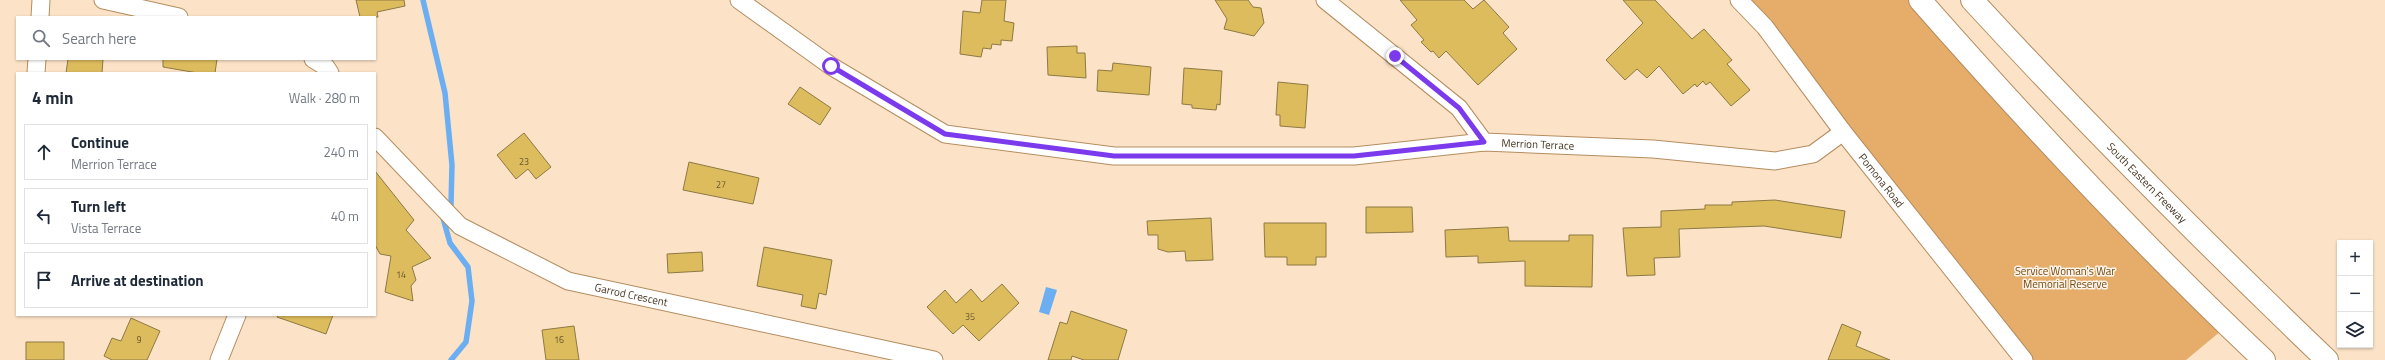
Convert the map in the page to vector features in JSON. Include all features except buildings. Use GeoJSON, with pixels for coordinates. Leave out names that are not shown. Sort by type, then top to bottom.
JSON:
{"type":"FeatureCollection","features":[{"type":"Feature","properties":{"kind":"highway"},"geometry":{"type":"LineString","coordinates":[[1920,0],[1999,90],[2167,266],[2264,360]]}},
{"type":"Feature","properties":{"kind":"highway","name":"South Eastern Freeway"},"geometry":{"type":"LineString","coordinates":[[1972,0],[2060,96],[2164,201],[2327,360]]}},
{"type":"Feature","properties":{"kind":"street"},"geometry":{"type":"LineString","coordinates":[[40,16],[41,0]]}},
{"type":"Feature","properties":{"kind":"street"},"geometry":{"type":"LineString","coordinates":[[103,0],[175,16]]}},
{"type":"Feature","properties":{"kind":"street","name":"Merrion Terrace"},"geometry":{"type":"LineString","coordinates":[[739,0],[831,66],[945,134],[1114,156],[1354,156],[1484,142],[1654,149],[1775,161],[1813,154],[1843,132]]}},
{"type":"Feature","properties":{"kind":"street"},"geometry":{"type":"LineString","coordinates":[[1325,0],[1459,108],[1484,142]]}},
{"type":"Feature","properties":{"kind":"street","name":"Pomona Road"},"geometry":{"type":"LineString","coordinates":[[1739,0],[1765,27],[1843,132],[2024,360]]}},
{"type":"Feature","properties":{"kind":"street"},"geometry":{"type":"LineString","coordinates":[[36,72],[37,60]]}},
{"type":"Feature","properties":{"kind":"street"},"geometry":{"type":"LineString","coordinates":[[315,60],[326,67],[329,72]]}},
{"type":"Feature","properties":{"kind":"street","name":"Garrod Crescent"},"geometry":{"type":"LineString","coordinates":[[376,137],[460,226],[568,281],[901,356],[934,360]]}},
{"type":"Feature","properties":{"kind":"street"},"geometry":{"type":"LineString","coordinates":[[219,360],[237,316]]}},
{"type":"Feature","properties":{"kind":"green space","name":"Service Woman's War Memorial Reserve"},"geometry":{"type":"Polygon","coordinates":[[[1739,0],[1920,0],[2227,326],[2186,360],[2025,360],[1739,0]]]}},
{"type":"Feature","properties":{"kind":"water"},"geometry":{"type":"Polygon","coordinates":[[[1046,287],[1057,290],[1049,315],[1039,312],[1046,287]]]}},
{"type":"Feature","properties":{"kind":"waterway"},"geometry":{"type":"LineString","coordinates":[[423,0],[445,93],[452,165],[451,205]]}},
{"type":"Feature","properties":{"kind":"waterway"},"geometry":{"type":"LineString","coordinates":[[443,218],[450,243],[468,267],[472,301],[466,342],[451,360]]}},
{"type":"Feature","properties":{"kind":"route"},"geometry":{"type":"LineString","coordinates":[[831,66],[945,134],[1114,156],[1354,156],[1484,142],[1459,108],[1395,56]]}}]}
